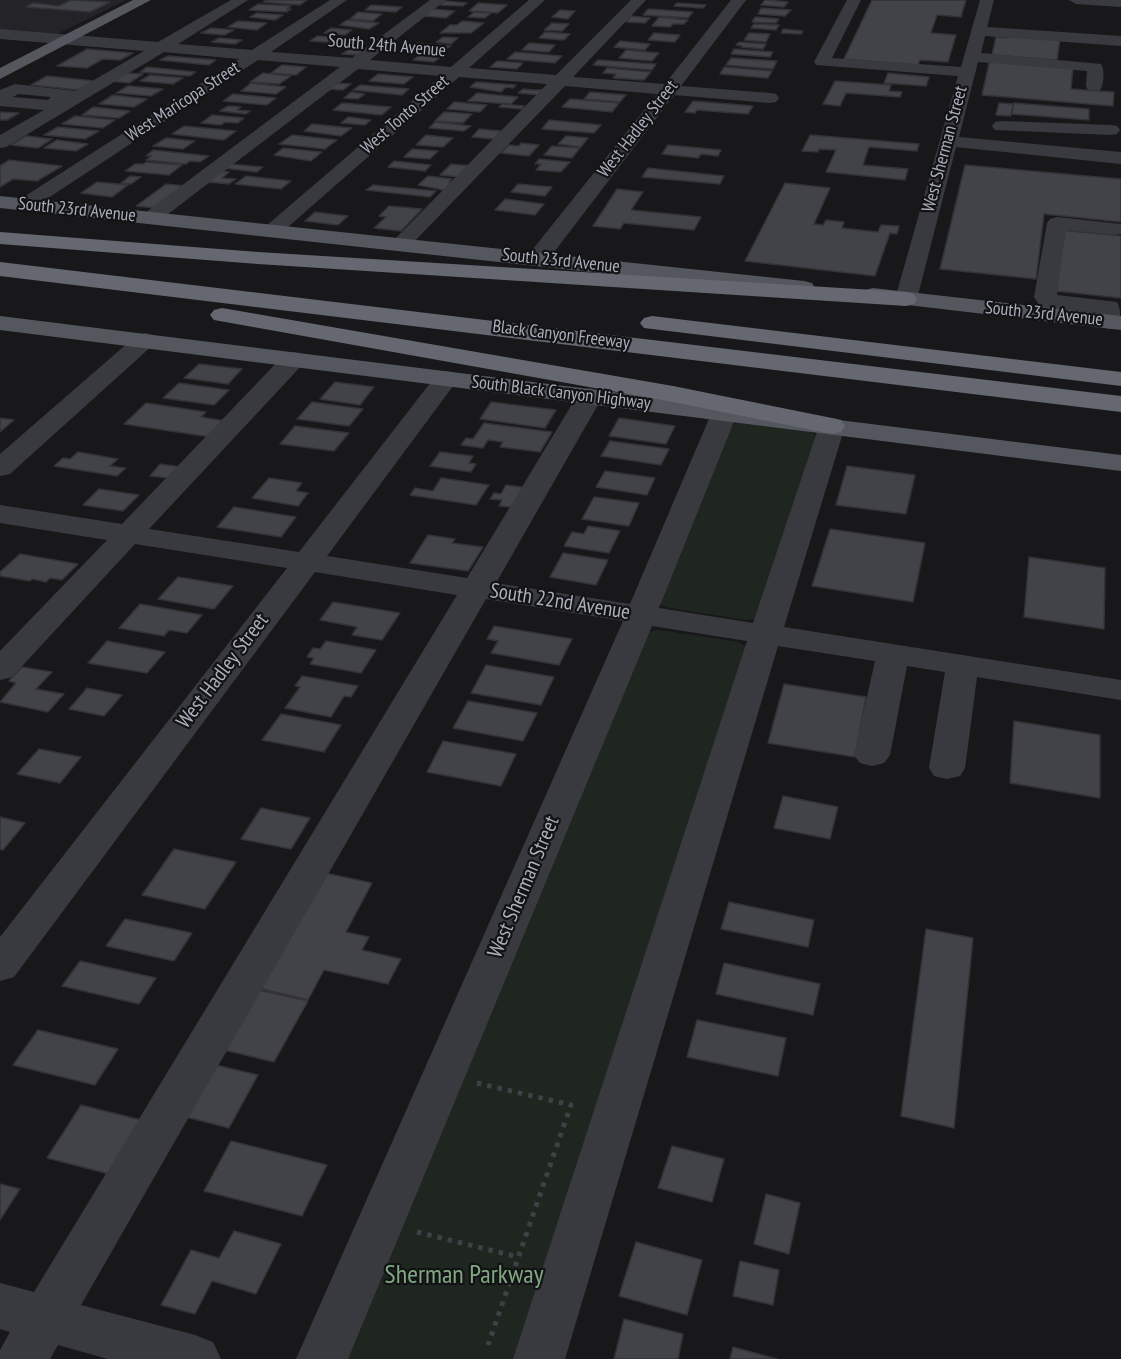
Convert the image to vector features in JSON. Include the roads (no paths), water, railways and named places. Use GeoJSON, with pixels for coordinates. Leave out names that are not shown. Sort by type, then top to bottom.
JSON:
{"type":"FeatureCollection","features":[{"type":"Feature","properties":{"kind":"highway"},"geometry":{"type":"LineString","coordinates":[[0,238],[268,259],[906,299]]}},
{"type":"Feature","properties":{"kind":"highway"},"geometry":{"type":"LineString","coordinates":[[0,247],[309,283]]}},
{"type":"Feature","properties":{"kind":"highway","name":"Black Canyon Freeway"},"geometry":{"type":"LineString","coordinates":[[0,268],[1121,404]]}},
{"type":"Feature","properties":{"kind":"highway"},"geometry":{"type":"LineString","coordinates":[[45,274],[97,292],[673,394],[832,426]]}},
{"type":"Feature","properties":{"kind":"highway","name":"Black Canyon Freeway"},"geometry":{"type":"LineString","coordinates":[[630,321],[1121,379]]}},
{"type":"Feature","properties":{"kind":"main road"},"geometry":{"type":"LineString","coordinates":[[0,74],[144,0]]}},
{"type":"Feature","properties":{"kind":"main road","name":"South 23rd Avenue"},"geometry":{"type":"LineString","coordinates":[[0,202],[906,299],[1049,308],[1115,322]]}},
{"type":"Feature","properties":{"kind":"main road","name":"South Black Canyon Highway"},"geometry":{"type":"LineString","coordinates":[[2,325],[145,340],[1121,463]]}},
{"type":"Feature","properties":{"kind":"street"},"geometry":{"type":"LineString","coordinates":[[0,143],[241,0]]}},
{"type":"Feature","properties":{"kind":"street","name":"West Maricopa Street"},"geometry":{"type":"LineString","coordinates":[[26,204],[340,0]]}},
{"type":"Feature","properties":{"kind":"street"},"geometry":{"type":"LineString","coordinates":[[152,218],[439,0]]}},
{"type":"Feature","properties":{"kind":"street","name":"West Tonto Street"},"geometry":{"type":"LineString","coordinates":[[273,231],[538,0]]}},
{"type":"Feature","properties":{"kind":"street"},"geometry":{"type":"LineString","coordinates":[[400,244],[639,0]]}},
{"type":"Feature","properties":{"kind":"street","name":"West Hadley Street"},"geometry":{"type":"LineString","coordinates":[[537,259],[739,0]]}},
{"type":"Feature","properties":{"kind":"street"},"geometry":{"type":"LineString","coordinates":[[854,0],[822,62],[1095,67],[1094,86]]}},
{"type":"Feature","properties":{"kind":"street","name":"West Sherman Street"},"geometry":{"type":"LineString","coordinates":[[906,299],[962,129],[968,65],[987,0]]}},
{"type":"Feature","properties":{"kind":"street"},"geometry":{"type":"LineString","coordinates":[[1076,0],[1121,3]]}},
{"type":"Feature","properties":{"kind":"street"},"geometry":{"type":"LineString","coordinates":[[978,31],[1121,41]]}},
{"type":"Feature","properties":{"kind":"street","name":"South 24th Avenue"},"geometry":{"type":"LineString","coordinates":[[0,34],[770,98]]}},
{"type":"Feature","properties":{"kind":"street"},"geometry":{"type":"LineString","coordinates":[[962,129],[1111,130]]}},
{"type":"Feature","properties":{"kind":"street"},"geometry":{"type":"LineString","coordinates":[[962,129],[1121,158]]}},
{"type":"Feature","properties":{"kind":"street"},"geometry":{"type":"LineString","coordinates":[[1049,308],[1045,297],[1057,223],[1115,229]]}},
{"type":"Feature","properties":{"kind":"street"},"geometry":{"type":"LineString","coordinates":[[0,468],[145,340]]}},
{"type":"Feature","properties":{"kind":"street"},"geometry":{"type":"LineString","coordinates":[[0,670],[294,359]]}},
{"type":"Feature","properties":{"kind":"street","name":"West Hadley Street"},"geometry":{"type":"LineString","coordinates":[[0,966],[447,378]]}},
{"type":"Feature","properties":{"kind":"street"},"geometry":{"type":"LineString","coordinates":[[195,1359],[22,1328],[477,589],[590,396]]}},
{"type":"Feature","properties":{"kind":"street","name":"West Sherman Street"},"geometry":{"type":"LineString","coordinates":[[322,1359],[641,615],[724,414]]}},
{"type":"Feature","properties":{"kind":"street"},"geometry":{"type":"LineString","coordinates":[[539,1359],[832,426]]}},
{"type":"Feature","properties":{"kind":"street","name":"South 22nd Avenue"},"geometry":{"type":"LineString","coordinates":[[0,514],[1121,690]]}},
{"type":"Feature","properties":{"kind":"street"},"geometry":{"type":"LineString","coordinates":[[872,755],[893,654]]}},
{"type":"Feature","properties":{"kind":"street"},"geometry":{"type":"LineString","coordinates":[[947,768],[962,665]]}},
{"type":"Feature","properties":{"kind":"park label","name":"Sherman Parkway"},"geometry":{"type":"Point","coordinates":[464,1276]}}]}
